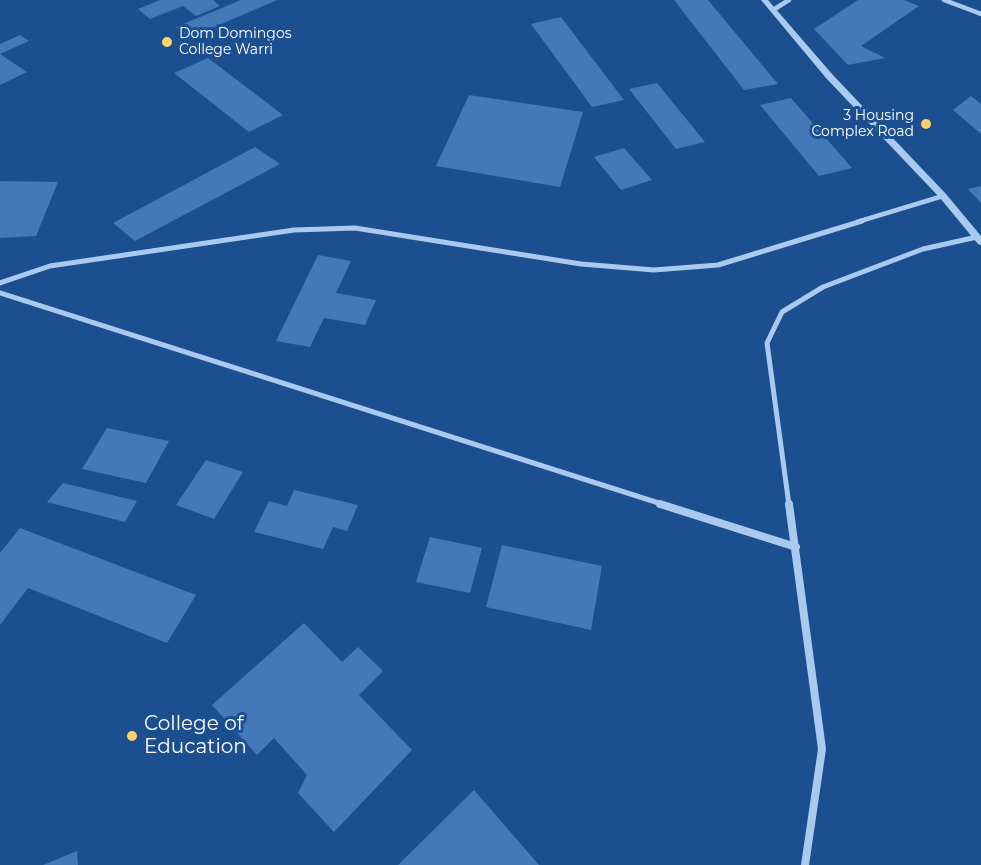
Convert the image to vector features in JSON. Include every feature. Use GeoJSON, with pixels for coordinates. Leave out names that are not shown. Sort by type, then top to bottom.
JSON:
{"type":"FeatureCollection","features":[{"type":"Feature","properties":{"kind":"street"},"geometry":{"type":"LineString","coordinates":[[764,0],[829,76],[943,196],[979,239],[923,249],[823,287],[782,312],[767,342],[822,749],[805,865]]}},
{"type":"Feature","properties":{"kind":"street"},"geometry":{"type":"LineString","coordinates":[[773,10],[789,0]]}},
{"type":"Feature","properties":{"kind":"street"},"geometry":{"type":"LineString","coordinates":[[944,0],[981,14]]}},
{"type":"Feature","properties":{"kind":"street"},"geometry":{"type":"LineString","coordinates":[[0,283],[50,266],[294,230],[355,228],[581,264],[654,270],[718,265],[943,196]]}},
{"type":"Feature","properties":{"kind":"street"},"geometry":{"type":"LineString","coordinates":[[0,293],[796,547]]}},
{"type":"Feature","properties":{"kind":"building"},"geometry":{"type":"Polygon","coordinates":[[[160,0],[213,0],[220,6],[196,16],[183,6],[150,19],[138,9],[160,0]]]}},
{"type":"Feature","properties":{"kind":"building"},"geometry":{"type":"Polygon","coordinates":[[[241,0],[277,0],[189,38],[176,27],[241,0]]]}},
{"type":"Feature","properties":{"kind":"building"},"geometry":{"type":"Polygon","coordinates":[[[674,0],[708,0],[778,84],[744,90],[674,0]]]}},
{"type":"Feature","properties":{"kind":"building"},"geometry":{"type":"Polygon","coordinates":[[[858,0],[904,0],[919,6],[861,46],[885,58],[848,65],[814,29],[858,0]]]}},
{"type":"Feature","properties":{"kind":"building"},"geometry":{"type":"Polygon","coordinates":[[[561,17],[624,100],[592,107],[531,24],[561,17]]]}},
{"type":"Feature","properties":{"kind":"building"},"geometry":{"type":"Polygon","coordinates":[[[20,35],[29,41],[0,54],[0,44],[20,35]]]}},
{"type":"Feature","properties":{"kind":"building"},"geometry":{"type":"Polygon","coordinates":[[[0,54],[27,72],[0,85],[0,54]]]}},
{"type":"Feature","properties":{"kind":"building"},"geometry":{"type":"Polygon","coordinates":[[[208,58],[283,115],[249,132],[174,73],[208,58]]]}},
{"type":"Feature","properties":{"kind":"building"},"geometry":{"type":"Polygon","coordinates":[[[657,83],[705,142],[676,149],[629,89],[657,83]]]}},
{"type":"Feature","properties":{"kind":"building"},"geometry":{"type":"Polygon","coordinates":[[[469,95],[583,112],[560,187],[436,166],[469,95]]]}},
{"type":"Feature","properties":{"kind":"building"},"geometry":{"type":"Polygon","coordinates":[[[971,96],[981,104],[981,134],[953,110],[971,96]]]}},
{"type":"Feature","properties":{"kind":"building"},"geometry":{"type":"Polygon","coordinates":[[[791,98],[852,168],[819,176],[760,105],[791,98]]]}},
{"type":"Feature","properties":{"kind":"building"},"geometry":{"type":"Polygon","coordinates":[[[255,147],[280,164],[135,241],[113,223],[255,147]]]}},
{"type":"Feature","properties":{"kind":"building"},"geometry":{"type":"Polygon","coordinates":[[[624,148],[652,180],[621,190],[594,157],[624,148]]]}},
{"type":"Feature","properties":{"kind":"building"},"geometry":{"type":"Polygon","coordinates":[[[0,181],[58,182],[36,236],[0,238],[0,181]]]}},
{"type":"Feature","properties":{"kind":"building"},"geometry":{"type":"Polygon","coordinates":[[[981,186],[981,203],[968,189],[981,186]]]}},
{"type":"Feature","properties":{"kind":"building"},"geometry":{"type":"Polygon","coordinates":[[[318,255],[351,261],[336,293],[376,300],[365,325],[324,318],[310,347],[276,341],[318,255]]]}},
{"type":"Feature","properties":{"kind":"building"},"geometry":{"type":"Polygon","coordinates":[[[107,428],[169,441],[146,483],[82,469],[107,428]]]}},
{"type":"Feature","properties":{"kind":"building"},"geometry":{"type":"Polygon","coordinates":[[[206,460],[243,472],[214,519],[176,505],[206,460]]]}},
{"type":"Feature","properties":{"kind":"building"},"geometry":{"type":"Polygon","coordinates":[[[63,483],[137,501],[125,522],[47,502],[63,483]]]}},
{"type":"Feature","properties":{"kind":"building"},"geometry":{"type":"Polygon","coordinates":[[[294,490],[358,505],[347,531],[333,527],[323,549],[254,532],[269,501],[287,506],[294,490]]]}},
{"type":"Feature","properties":{"kind":"building"},"geometry":{"type":"Polygon","coordinates":[[[20,528],[196,595],[167,643],[28,588],[0,625],[0,553],[20,528]]]}},
{"type":"Feature","properties":{"kind":"building"},"geometry":{"type":"Polygon","coordinates":[[[430,537],[482,548],[470,593],[416,582],[430,537]]]}},
{"type":"Feature","properties":{"kind":"building"},"geometry":{"type":"Polygon","coordinates":[[[502,545],[602,566],[591,630],[486,607],[502,545]]]}},
{"type":"Feature","properties":{"kind":"building"},"geometry":{"type":"Polygon","coordinates":[[[304,623],[342,662],[358,647],[383,671],[359,695],[412,750],[334,832],[298,793],[307,775],[274,738],[257,755],[212,705],[304,623]]]}},
{"type":"Feature","properties":{"kind":"building"},"geometry":{"type":"Polygon","coordinates":[[[474,790],[539,865],[398,865],[474,790]]]}},
{"type":"Feature","properties":{"kind":"building"},"geometry":{"type":"Polygon","coordinates":[[[77,851],[78,865],[43,865],[77,851]]]}},
{"type":"Feature","properties":{"kind":"place","name":"Dom Domingos College Warri"},"geometry":{"type":"Point","coordinates":[167,42]}},
{"type":"Feature","properties":{"kind":"place","name":"3 Housing Complex Road"},"geometry":{"type":"Point","coordinates":[926,124]}},
{"type":"Feature","properties":{"kind":"place","name":"College of Education"},"geometry":{"type":"Point","coordinates":[132,736]}}]}
